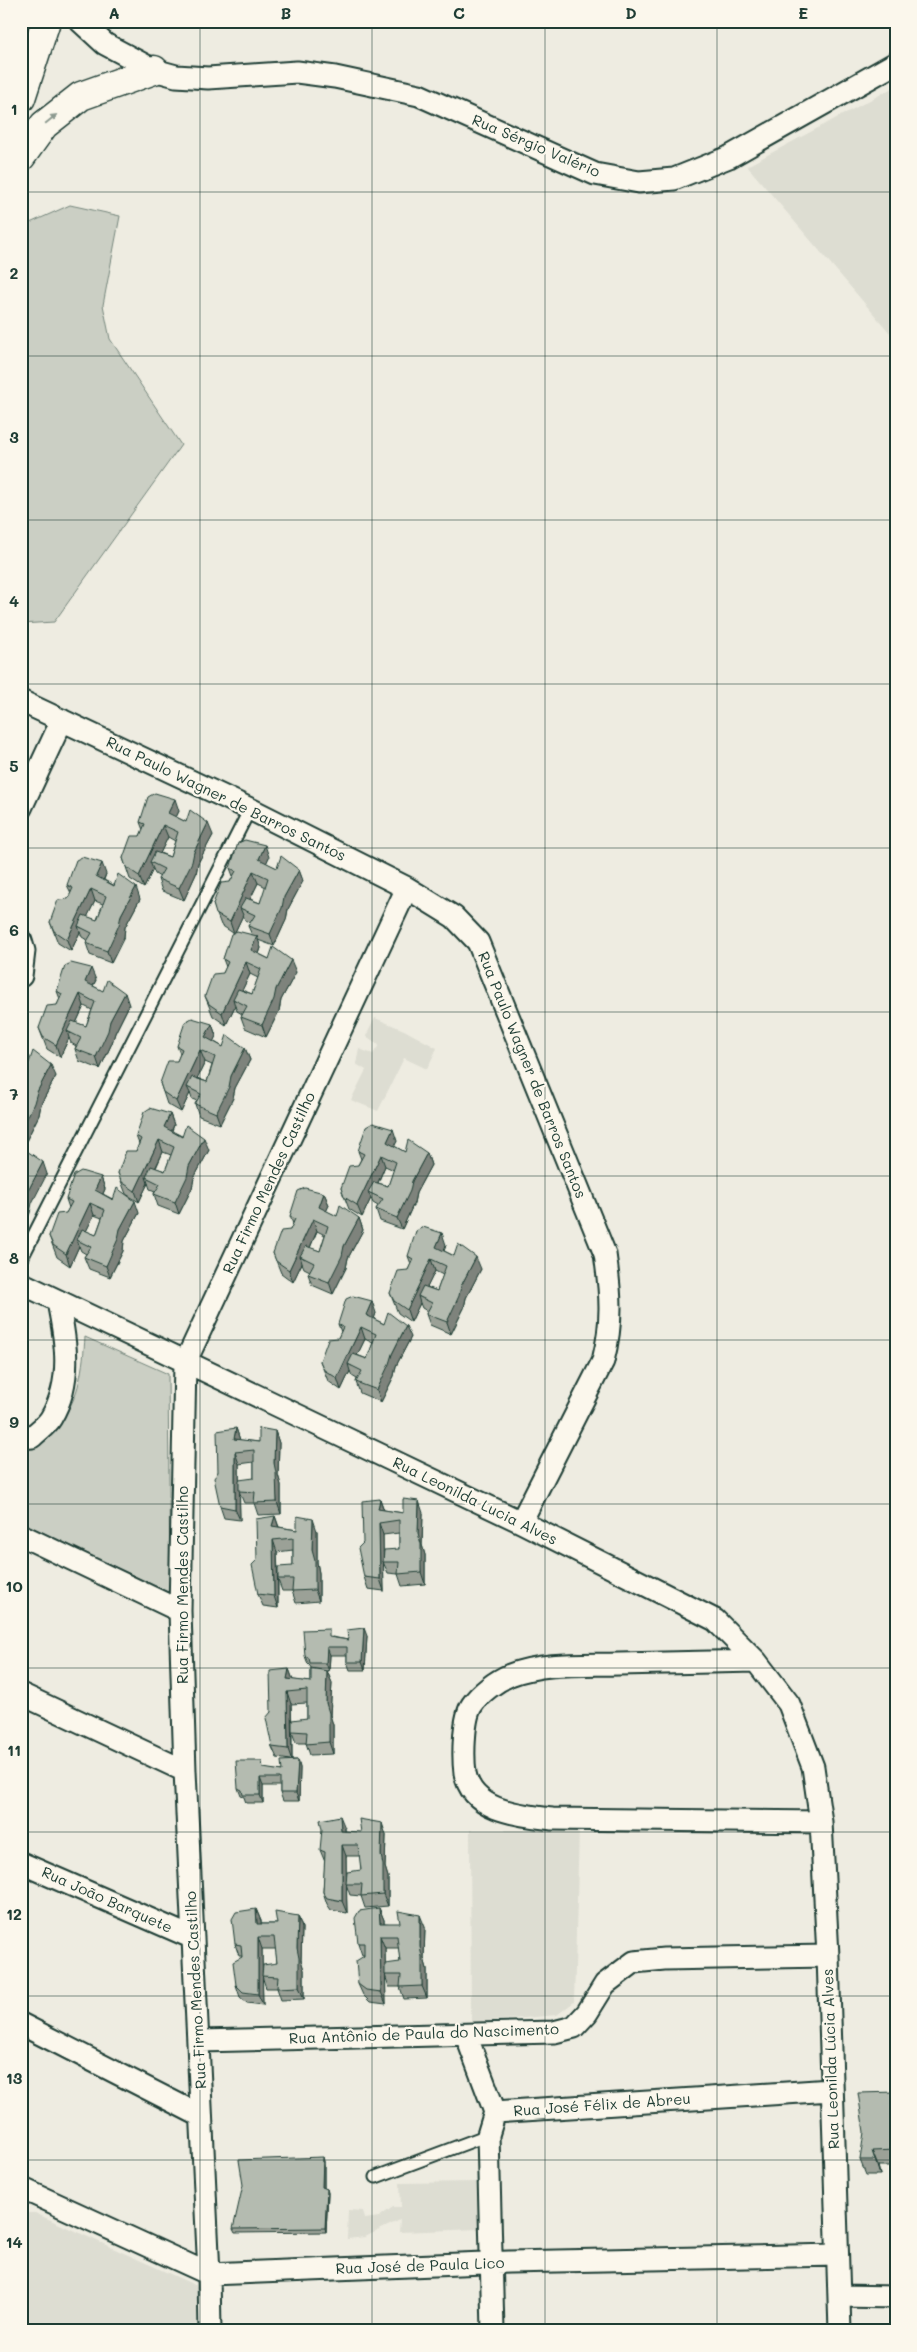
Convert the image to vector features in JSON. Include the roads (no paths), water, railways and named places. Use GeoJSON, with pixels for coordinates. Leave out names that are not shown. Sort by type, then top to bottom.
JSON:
{"type":"FeatureCollection","features":[{"type":"Feature","properties":{"kind":"street"},"geometry":{"type":"LineString","coordinates":[[21,98],[46,21]]}},
{"type":"Feature","properties":{"kind":"street","name":"Rua Sérgio Valério"},"geometry":{"type":"LineString","coordinates":[[80,21],[105,44],[154,70],[176,76],[208,78],[298,72],[335,77],[419,95],[595,174],[640,182],[674,179],[730,157],[896,63]]}},
{"type":"Feature","properties":{"kind":"street"},"geometry":{"type":"LineString","coordinates":[[21,157],[44,125],[81,96],[154,70]]}},
{"type":"Feature","properties":{"kind":"street","name":"Rua Paulo Wagner de Barros Santos"},"geometry":{"type":"LineString","coordinates":[[21,701],[250,809],[407,888],[454,917],[478,942],[605,1254],[611,1302],[610,1334],[603,1361],[522,1522]]}},
{"type":"Feature","properties":{"kind":"street"},"geometry":{"type":"LineString","coordinates":[[21,808],[62,720]]}},
{"type":"Feature","properties":{"kind":"street","name":"Rua Firmo Mendes Castilho"},"geometry":{"type":"LineString","coordinates":[[210,2331],[210,2274],[201,2116],[200,2041],[185,1771],[180,1610],[185,1363],[407,888]]}},
{"type":"Feature","properties":{"kind":"street"},"geometry":{"type":"LineString","coordinates":[[21,942],[24,951],[21,976]]}},
{"type":"Feature","properties":{"kind":"street","name":"Rua Leonilda Lucia Alves"},"geometry":{"type":"LineString","coordinates":[[21,1283],[185,1363],[522,1522],[715,1620],[756,1661],[789,1704],[813,1767],[821,1822]]}},
{"type":"Feature","properties":{"kind":"street"},"geometry":{"type":"LineString","coordinates":[[21,1438],[32,1437],[51,1418],[63,1391],[67,1362],[58,1302]]}},
{"type":"Feature","properties":{"kind":"street"},"geometry":{"type":"LineString","coordinates":[[21,1535],[180,1610]]}},
{"type":"Feature","properties":{"kind":"street"},"geometry":{"type":"LineString","coordinates":[[756,1661],[555,1665],[510,1675],[487,1689],[471,1706],[465,1728],[465,1773],[473,1791],[494,1808],[518,1815],[552,1819],[821,1822]]}},
{"type":"Feature","properties":{"kind":"street"},"geometry":{"type":"LineString","coordinates":[[21,1694],[185,1771]]}},
{"type":"Feature","properties":{"kind":"street","name":"Rua Leonilda Lúcia Alves"},"geometry":{"type":"LineString","coordinates":[[821,1822],[828,1956],[840,2331]]}},
{"type":"Feature","properties":{"kind":"street","name":"Rua João Barquete"},"geometry":{"type":"LineString","coordinates":[[21,1863],[193,1938]]}},
{"type":"Feature","properties":{"kind":"street","name":"Rua Antônio de Paula do Nascimento"},"geometry":{"type":"LineString","coordinates":[[200,2041],[554,2032],[574,2027],[588,2013],[605,1984],[634,1962],[664,1959],[828,1956]]}},
{"type":"Feature","properties":{"kind":"street"},"geometry":{"type":"LineString","coordinates":[[21,2024],[201,2116]]}},
{"type":"Feature","properties":{"kind":"street"},"geometry":{"type":"LineString","coordinates":[[466,2035],[495,2112]]}},
{"type":"Feature","properties":{"kind":"street","name":"Rua José Félix de Abreu"},"geometry":{"type":"LineString","coordinates":[[493,2331],[488,2135],[495,2112],[831,2090]]}},
{"type":"Feature","properties":{"kind":"street","name":"Rua José de Paula Lico"},"geometry":{"type":"LineString","coordinates":[[21,2188],[210,2274],[491,2263],[837,2255]]}},
{"type":"Feature","properties":{"kind":"street"},"geometry":{"type":"LineString","coordinates":[[840,2296],[896,2297]]}},
{"type":"Feature","properties":{"kind":"lane"},"geometry":{"type":"LineString","coordinates":[[21,1260],[250,809]]}},
{"type":"Feature","properties":{"kind":"lane"},"geometry":{"type":"LineString","coordinates":[[376,2177],[488,2135]]}}]}
